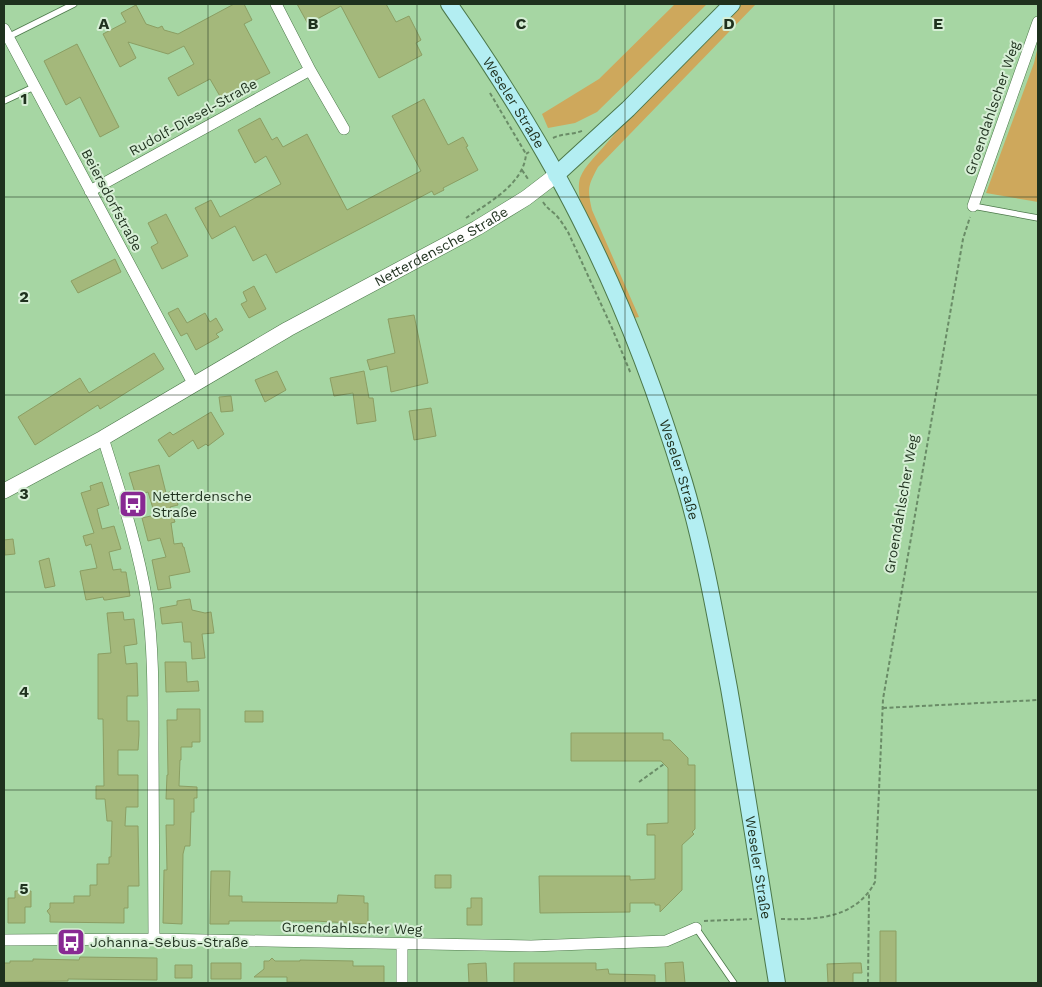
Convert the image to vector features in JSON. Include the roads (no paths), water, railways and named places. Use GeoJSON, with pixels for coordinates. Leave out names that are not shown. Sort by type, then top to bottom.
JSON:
{"type":"FeatureCollection","features":[{"type":"Feature","properties":{"kind":"main road","name":"Weseler Straße"},"geometry":{"type":"LineString","coordinates":[[449,4],[492,66],[539,145],[587,232],[616,295],[651,384],[684,484],[715,611],[761,919],[777,983]]}},
{"type":"Feature","properties":{"kind":"main road","name":"Netterdensche Straße"},"geometry":{"type":"LineString","coordinates":[[556,175],[628,109],[732,4]]}},
{"type":"Feature","properties":{"kind":"street"},"geometry":{"type":"LineString","coordinates":[[276,4],[310,70],[344,129]]}},
{"type":"Feature","properties":{"kind":"street","name":"Groendahlscher Weg"},"geometry":{"type":"LineString","coordinates":[[973,206],[1038,23]]}},
{"type":"Feature","properties":{"kind":"street","name":"Beiersdorfstraße"},"geometry":{"type":"LineString","coordinates":[[6,33],[194,385]]}},
{"type":"Feature","properties":{"kind":"street","name":"Rudolf-Diesel-Straße"},"geometry":{"type":"LineString","coordinates":[[90,191],[310,70]]}},
{"type":"Feature","properties":{"kind":"street","name":"Netterdensche Straße"},"geometry":{"type":"LineString","coordinates":[[4,491],[103,438],[288,329],[477,228],[526,198],[556,175]]}},
{"type":"Feature","properties":{"kind":"street"},"geometry":{"type":"LineString","coordinates":[[103,438],[124,506],[139,565],[151,637],[154,939]]}},
{"type":"Feature","properties":{"kind":"street","name":"Groendahlscher Weg"},"geometry":{"type":"LineString","coordinates":[[4,940],[154,939],[531,946],[666,940],[696,928]]}},
{"type":"Feature","properties":{"kind":"street"},"geometry":{"type":"LineString","coordinates":[[402,945],[402,983]]}},
{"type":"Feature","properties":{"kind":"lane"},"geometry":{"type":"LineString","coordinates":[[6,33],[74,4]]}},
{"type":"Feature","properties":{"kind":"lane"},"geometry":{"type":"LineString","coordinates":[[4,101],[34,87]]}},
{"type":"Feature","properties":{"kind":"lane"},"geometry":{"type":"LineString","coordinates":[[973,206],[1038,218]]}},
{"type":"Feature","properties":{"kind":"lane"},"geometry":{"type":"LineString","coordinates":[[696,928],[734,983]]}},
{"type":"Feature","properties":{"kind":"place","name":"Netterdensche Straße"},"geometry":{"type":"Point","coordinates":[133,504]}},
{"type":"Feature","properties":{"kind":"place","name":"Johanna-Sebus-Straße"},"geometry":{"type":"Point","coordinates":[71,942]}}]}
